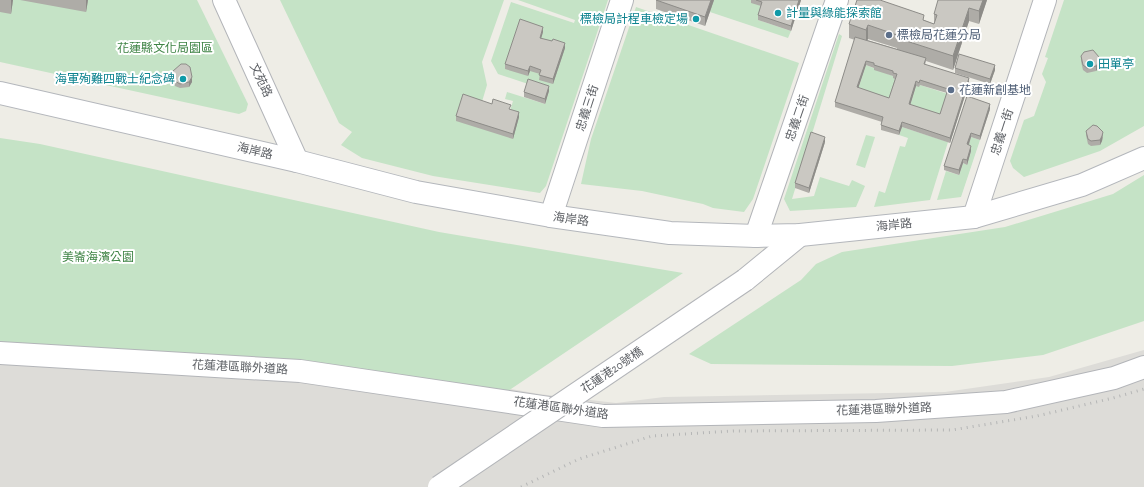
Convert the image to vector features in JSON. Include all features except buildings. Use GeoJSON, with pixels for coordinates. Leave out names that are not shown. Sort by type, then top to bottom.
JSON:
{"type":"FeatureCollection","features":[{"type":"Feature","properties":{"kind":"street","name":"文苑路"},"geometry":{"type":"LineString","coordinates":[[224,0],[297,161]]}},
{"type":"Feature","properties":{"kind":"street","name":"忠義三街"},"geometry":{"type":"LineString","coordinates":[[551,216],[622,0]]}},
{"type":"Feature","properties":{"kind":"street","name":"忠義二街"},"geometry":{"type":"LineString","coordinates":[[756,236],[838,0]]}},
{"type":"Feature","properties":{"kind":"street","name":"忠義一街"},"geometry":{"type":"LineString","coordinates":[[974,217],[1045,0]]}},
{"type":"Feature","properties":{"kind":"street","name":"海岸路"},"geometry":{"type":"LineString","coordinates":[[0,93],[297,161],[416,192],[551,216],[670,233],[756,236],[800,235],[974,217],[1082,185],[1144,158]]}},
{"type":"Feature","properties":{"kind":"street","name":"花蓮港20號橋"},"geometry":{"type":"LineString","coordinates":[[439,487],[745,280],[800,235]]}},
{"type":"Feature","properties":{"kind":"street","name":"花蓮港區聯外道路"},"geometry":{"type":"LineString","coordinates":[[0,353],[300,371],[603,416],[876,411],[1006,402],[1114,378],[1144,367]]}},
{"type":"Feature","properties":{"kind":"shaded area"},"geometry":{"type":"Polygon","coordinates":[[[0,346],[437,376],[539,394],[616,403],[664,397],[945,392],[1049,377],[1144,350],[1144,487],[0,487],[0,346]]]}},
{"type":"Feature","properties":{"kind":"green space","name":"花蓮縣文化局園區"},"geometry":{"type":"Polygon","coordinates":[[[0,0],[197,0],[248,104],[246,111],[239,114],[0,62],[0,0]]]}},
{"type":"Feature","properties":{"kind":"green space"},"geometry":{"type":"Polygon","coordinates":[[[280,0],[504,0],[482,62],[487,85],[481,105],[509,114],[513,101],[505,99],[507,92],[545,104],[549,91],[498,74],[491,61],[511,2],[574,23],[575,20],[518,0],[608,0],[546,186],[540,193],[433,176],[362,158],[341,145],[352,132],[339,123],[280,0]]]}},
{"type":"Feature","properties":{"kind":"green space"},"geometry":{"type":"Polygon","coordinates":[[[712,0],[752,0],[762,7],[758,20],[791,31],[788,38],[710,12],[712,0]]]}},
{"type":"Feature","properties":{"kind":"green space"},"geometry":{"type":"Polygon","coordinates":[[[1064,0],[1144,0],[1144,126],[1100,151],[1024,177],[1013,168],[1010,161],[1024,120],[1034,116],[1046,82],[1042,74],[1048,58],[1045,57],[1064,0]]]}},
{"type":"Feature","properties":{"kind":"green space"},"geometry":{"type":"Polygon","coordinates":[[[636,7],[799,63],[753,199],[744,212],[713,208],[703,204],[642,191],[581,184],[591,139],[636,7]]]}},
{"type":"Feature","properties":{"kind":"green space"},"geometry":{"type":"Polygon","coordinates":[[[839,34],[842,36],[792,199],[814,196],[820,177],[849,186],[852,180],[865,186],[856,207],[790,211],[784,199],[839,34]]]}},
{"type":"Feature","properties":{"kind":"green space"},"geometry":{"type":"Polygon","coordinates":[[[866,65],[897,79],[889,103],[857,92],[866,65]]]}},
{"type":"Feature","properties":{"kind":"green space"},"geometry":{"type":"Polygon","coordinates":[[[920,85],[948,94],[940,119],[909,109],[916,86],[920,85]]]}},
{"type":"Feature","properties":{"kind":"green space"},"geometry":{"type":"Polygon","coordinates":[[[902,127],[948,142],[930,200],[874,207],[879,191],[885,193],[900,146],[905,147],[908,138],[899,135],[902,127]]]}},
{"type":"Feature","properties":{"kind":"green space"},"geometry":{"type":"Polygon","coordinates":[[[866,135],[875,137],[865,168],[856,165],[866,135]]]}},
{"type":"Feature","properties":{"kind":"green space"},"geometry":{"type":"Polygon","coordinates":[[[971,137],[980,140],[961,197],[937,200],[946,171],[959,175],[963,163],[967,165],[971,151],[967,149],[971,137]]]}},
{"type":"Feature","properties":{"kind":"green space","name":"美崙海濱公園"},"geometry":{"type":"Polygon","coordinates":[[[0,138],[40,144],[439,232],[683,273],[508,391],[0,350],[0,138]]]}},
{"type":"Feature","properties":{"kind":"green space"},"geometry":{"type":"Polygon","coordinates":[[[1144,175],[1144,321],[1043,355],[952,366],[711,364],[689,354],[801,280],[816,264],[842,252],[1005,227],[1113,194],[1144,175]]]}},
{"type":"Feature","properties":{"kind":"railway"},"geometry":{"type":"LineString","coordinates":[[521,487],[579,459],[652,436],[733,431],[952,430],[1037,416],[1144,389]]}},
{"type":"Feature","properties":{"kind":"place","name":"計量與綠能探索館"},"geometry":{"type":"Point","coordinates":[778,13]}},
{"type":"Feature","properties":{"kind":"place","name":"標檢局計程車檢定場"},"geometry":{"type":"Point","coordinates":[696,19]}},
{"type":"Feature","properties":{"kind":"place","name":"標檢局花蓮分局"},"geometry":{"type":"Point","coordinates":[889,35]}},
{"type":"Feature","properties":{"kind":"place","name":"田單亭"},"geometry":{"type":"Point","coordinates":[1090,64]}},
{"type":"Feature","properties":{"kind":"place","name":"海軍殉難四戰士紀念碑"},"geometry":{"type":"Point","coordinates":[183,79]}},
{"type":"Feature","properties":{"kind":"place","name":"花蓮新創基地"},"geometry":{"type":"Point","coordinates":[951,90]}}]}
